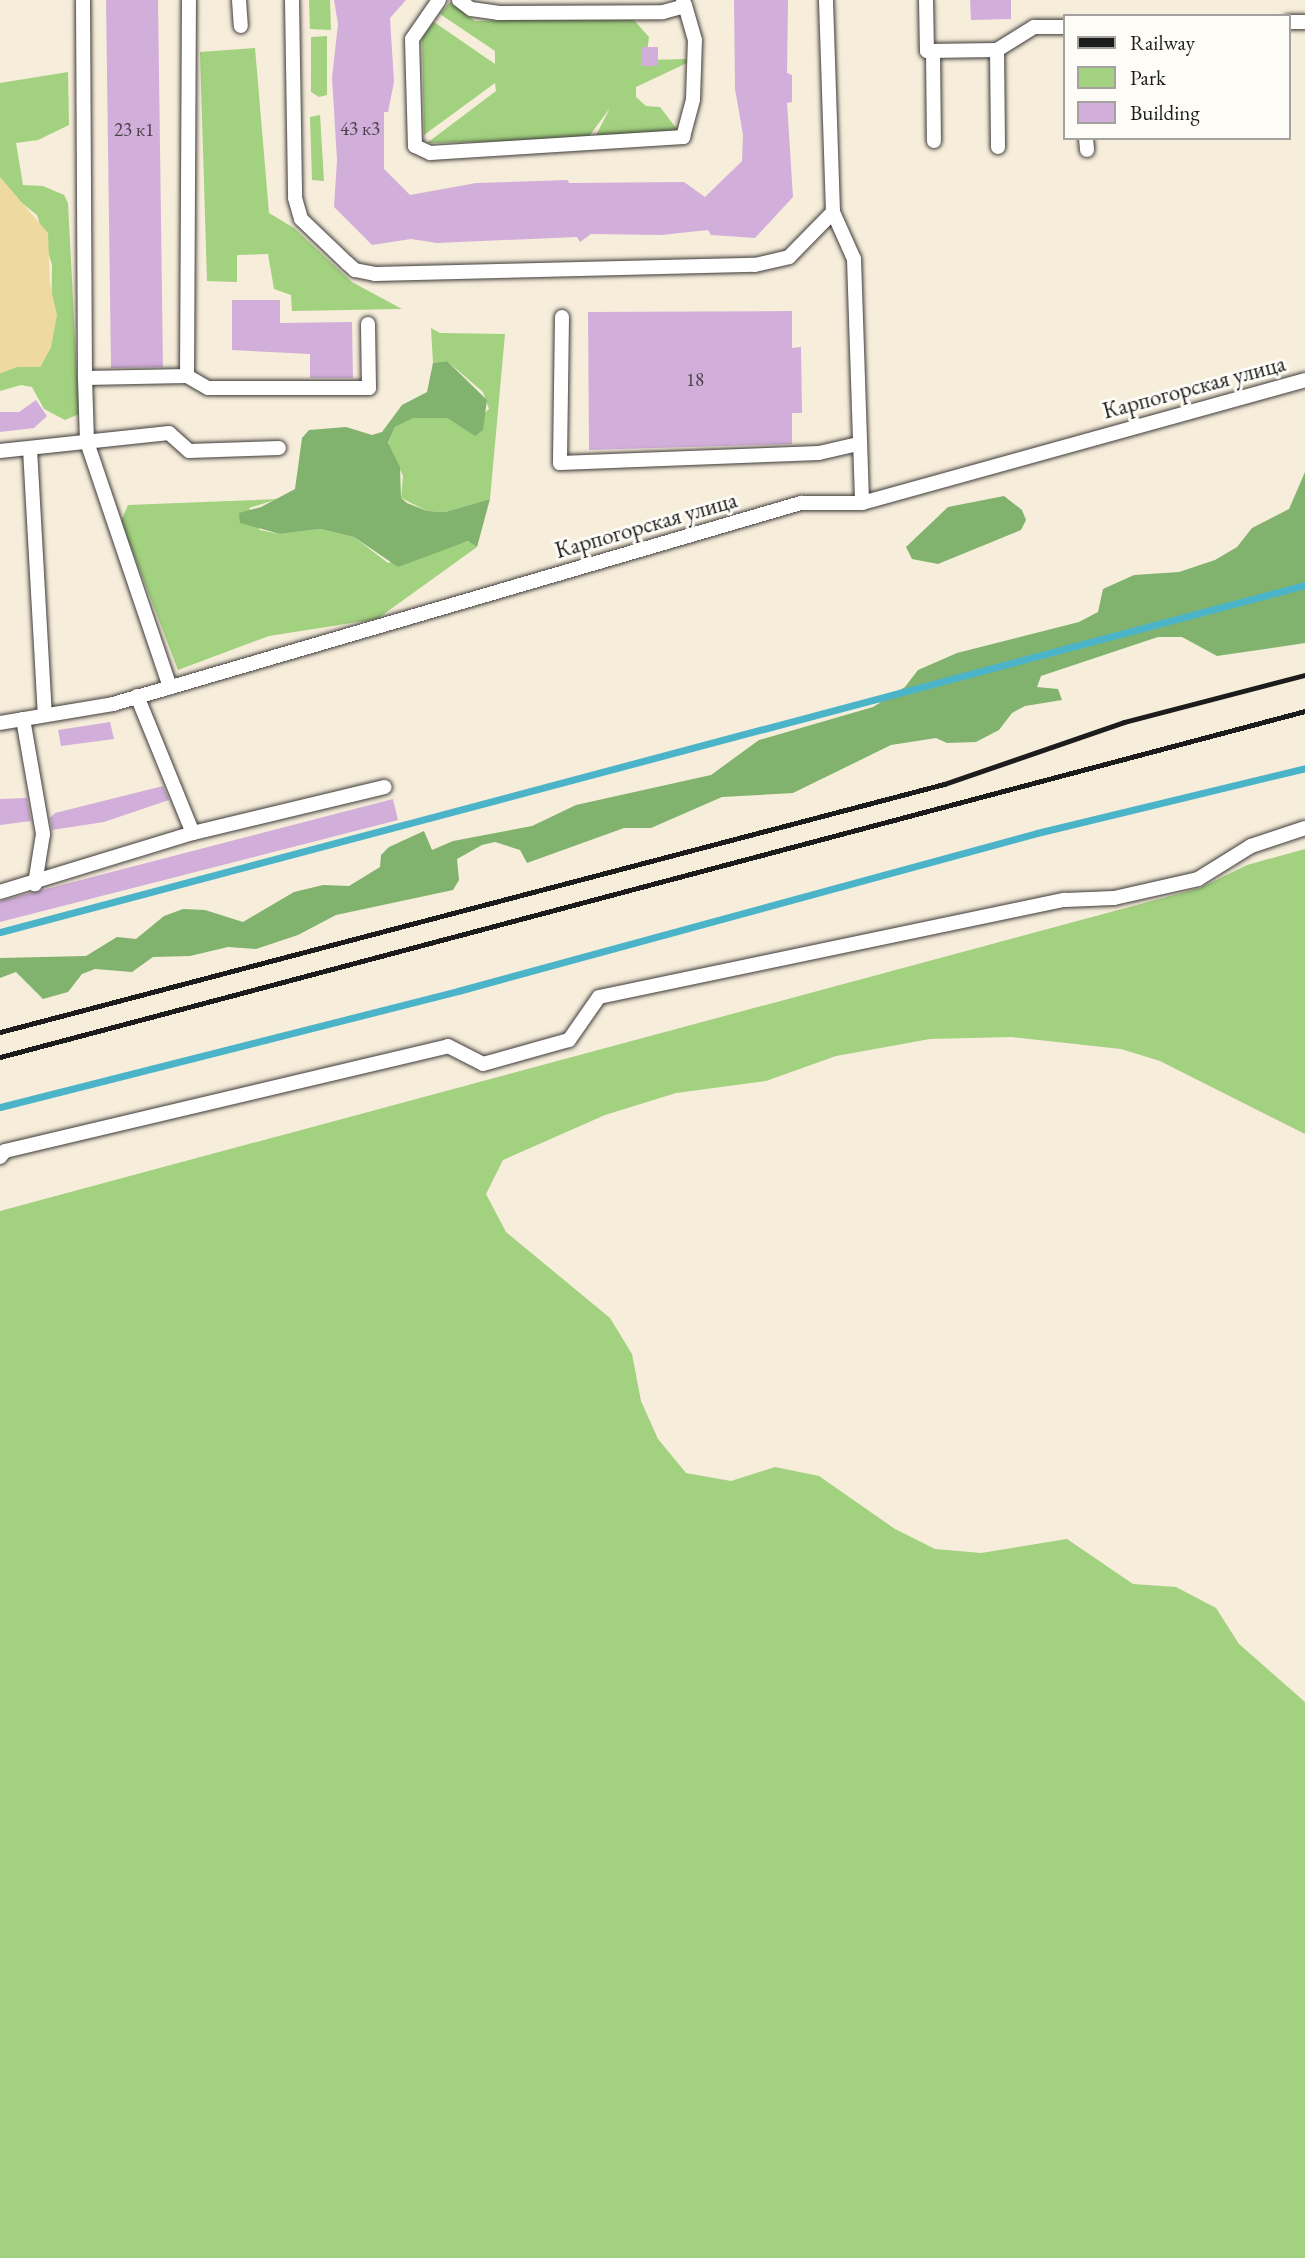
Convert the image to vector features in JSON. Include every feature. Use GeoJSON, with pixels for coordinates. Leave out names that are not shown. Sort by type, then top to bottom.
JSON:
{"type":"FeatureCollection","features":[{"type":"Feature","properties":{"kind":"lane"},"geometry":{"type":"LineString","coordinates":[[83,0],[87,442],[170,687]]}},
{"type":"Feature","properties":{"kind":"lane"},"geometry":{"type":"LineString","coordinates":[[187,376],[188,0]]}},
{"type":"Feature","properties":{"kind":"lane"},"geometry":{"type":"LineString","coordinates":[[239,0],[241,26]]}},
{"type":"Feature","properties":{"kind":"lane"},"geometry":{"type":"LineString","coordinates":[[292,0],[295,198],[301,219],[355,270],[375,274],[755,265],[789,257],[833,212]]}},
{"type":"Feature","properties":{"kind":"lane"},"geometry":{"type":"LineString","coordinates":[[439,0],[412,39],[415,146],[429,153],[683,137],[693,99],[695,40],[684,3],[663,12],[628,5],[471,9],[459,0]]}},
{"type":"Feature","properties":{"kind":"lane"},"geometry":{"type":"LineString","coordinates":[[826,0],[833,212],[854,259],[862,503]]}},
{"type":"Feature","properties":{"kind":"lane"},"geometry":{"type":"LineString","coordinates":[[926,0],[927,51],[997,50],[1034,27],[1064,27]]}},
{"type":"Feature","properties":{"kind":"lane"},"geometry":{"type":"LineString","coordinates":[[997,50],[998,147]]}},
{"type":"Feature","properties":{"kind":"lane"},"geometry":{"type":"LineString","coordinates":[[933,51],[934,142]]}},
{"type":"Feature","properties":{"kind":"lane"},"geometry":{"type":"LineString","coordinates":[[562,317],[560,463],[819,453],[858,444]]}},
{"type":"Feature","properties":{"kind":"lane"},"geometry":{"type":"LineString","coordinates":[[85,378],[187,376],[208,388],[369,388],[368,324]]}},
{"type":"Feature","properties":{"kind":"lane","name":"Карпогорская улица"},"geometry":{"type":"LineString","coordinates":[[0,723],[138,696],[801,503],[862,503],[1305,380]]}},
{"type":"Feature","properties":{"kind":"lane"},"geometry":{"type":"LineString","coordinates":[[0,451],[169,433],[190,452],[279,448]]}},
{"type":"Feature","properties":{"kind":"lane"},"geometry":{"type":"LineString","coordinates":[[30,449],[45,715]]}},
{"type":"Feature","properties":{"kind":"lane"},"geometry":{"type":"LineString","coordinates":[[138,696],[193,833]]}},
{"type":"Feature","properties":{"kind":"lane"},"geometry":{"type":"LineString","coordinates":[[23,719],[43,834],[34,884]]}},
{"type":"Feature","properties":{"kind":"lane"},"geometry":{"type":"LineString","coordinates":[[0,892],[34,884],[193,833],[386,787]]}},
{"type":"Feature","properties":{"kind":"lane"},"geometry":{"type":"LineString","coordinates":[[0,1157],[5,1151],[448,1046],[483,1064],[569,1040],[599,997],[1065,900],[1115,898],[1186,882],[1251,846],[1305,828]]}},
{"type":"Feature","properties":{"kind":"green space"},"geometry":{"type":"Polygon","coordinates":[[[309,0],[330,0],[331,30],[310,29],[309,0]]]}},
{"type":"Feature","properties":{"kind":"green space"},"geometry":{"type":"Polygon","coordinates":[[[450,2],[475,21],[632,18],[649,37],[646,60],[686,59],[687,63],[636,87],[636,97],[646,106],[660,107],[683,137],[593,141],[610,108],[587,139],[427,143],[496,91],[495,83],[424,135],[422,38],[434,22],[495,64],[495,51],[440,14],[450,2]]]}},
{"type":"Feature","properties":{"kind":"green space"},"geometry":{"type":"Polygon","coordinates":[[[327,36],[327,95],[319,97],[311,92],[311,37],[327,36]]]}},
{"type":"Feature","properties":{"kind":"green space"},"geometry":{"type":"Polygon","coordinates":[[[255,48],[269,213],[294,228],[352,282],[402,309],[292,311],[291,295],[274,289],[268,254],[237,255],[237,282],[207,281],[200,52],[255,48]]]}},
{"type":"Feature","properties":{"kind":"green space"},"geometry":{"type":"Polygon","coordinates":[[[68,72],[69,125],[38,140],[16,143],[23,185],[43,186],[64,195],[68,203],[79,414],[65,420],[44,409],[32,387],[21,385],[0,391],[0,373],[17,367],[40,367],[51,347],[52,265],[37,215],[13,196],[0,177],[0,83],[68,72]]]}},
{"type":"Feature","properties":{"kind":"green space"},"geometry":{"type":"Polygon","coordinates":[[[320,115],[324,181],[312,180],[310,117],[320,115]]]}},
{"type":"Feature","properties":{"kind":"green space"},"geometry":{"type":"Polygon","coordinates":[[[431,328],[440,333],[505,334],[490,499],[445,512],[427,511],[401,498],[403,476],[388,444],[395,427],[413,417],[447,418],[466,430],[489,409],[483,392],[447,361],[433,363],[431,328]]]}},
{"type":"Feature","properties":{"kind":"green space"},"geometry":{"type":"Polygon","coordinates":[[[447,361],[487,400],[483,430],[475,436],[447,418],[413,418],[395,427],[388,443],[400,467],[401,498],[407,503],[427,511],[445,512],[490,499],[477,547],[468,541],[398,567],[354,537],[320,529],[280,534],[240,523],[239,513],[261,507],[295,489],[302,438],[309,430],[346,427],[372,435],[382,432],[402,405],[427,392],[433,363],[447,361]]]}},
{"type":"Feature","properties":{"kind":"green space"},"geometry":{"type":"Polygon","coordinates":[[[1305,472],[1305,643],[1217,656],[1182,637],[1158,637],[1041,676],[1037,687],[1058,689],[1062,700],[1025,706],[1012,713],[999,730],[976,742],[947,743],[936,738],[891,745],[793,793],[722,797],[651,828],[624,828],[527,863],[520,850],[495,842],[482,845],[457,859],[459,880],[453,890],[336,915],[298,935],[256,949],[228,947],[190,956],[153,957],[132,972],[95,969],[82,974],[68,992],[43,999],[16,972],[0,978],[0,958],[86,956],[117,937],[136,939],[164,916],[183,909],[205,910],[243,922],[294,892],[323,885],[349,886],[380,867],[381,855],[389,847],[424,831],[432,850],[453,841],[532,826],[576,805],[711,775],[759,740],[873,707],[905,687],[918,670],[957,653],[1079,622],[1098,612],[1103,589],[1134,575],[1179,572],[1215,560],[1237,547],[1252,528],[1289,509],[1305,472]]]}},
{"type":"Feature","properties":{"kind":"green space"},"geometry":{"type":"Polygon","coordinates":[[[1004,496],[1022,510],[1026,520],[1021,530],[938,564],[912,559],[906,547],[948,507],[1004,496]]]}},
{"type":"Feature","properties":{"kind":"green space"},"geometry":{"type":"Polygon","coordinates":[[[278,499],[249,508],[260,530],[280,534],[320,529],[354,537],[388,563],[469,541],[477,547],[377,619],[269,636],[178,670],[121,521],[128,505],[278,499]]]}},
{"type":"Feature","properties":{"kind":"green space"},"geometry":{"type":"Polygon","coordinates":[[[1305,849],[1305,1134],[1160,1061],[1121,1049],[1012,1037],[930,1039],[836,1056],[766,1081],[676,1093],[605,1115],[503,1160],[486,1194],[506,1232],[610,1318],[632,1354],[641,1401],[658,1439],[686,1473],[731,1481],[775,1467],[819,1476],[895,1529],[935,1549],[981,1553],[1067,1539],[1133,1584],[1176,1587],[1216,1608],[1239,1644],[1305,1702],[1305,2258],[0,2258],[0,1211],[1200,888],[1247,865],[1305,849]]]}},
{"type":"Feature","properties":{"kind":"sand"},"geometry":{"type":"Polygon","coordinates":[[[0,177],[48,233],[50,284],[57,315],[51,347],[40,367],[17,367],[0,373],[0,177]]]}},
{"type":"Feature","properties":{"kind":"building"},"geometry":{"type":"Polygon","coordinates":[[[106,0],[158,0],[163,367],[111,368],[106,0]]]}},
{"type":"Feature","properties":{"kind":"building"},"geometry":{"type":"Polygon","coordinates":[[[334,0],[406,0],[390,18],[394,82],[388,112],[384,112],[384,169],[410,195],[476,183],[568,180],[569,183],[684,182],[705,197],[742,161],[743,135],[735,89],[734,0],[788,0],[787,73],[792,75],[792,102],[787,103],[793,197],[755,238],[711,235],[708,230],[661,235],[591,234],[580,242],[577,237],[437,243],[411,239],[372,245],[334,207],[337,160],[332,78],[338,24],[334,0]]]}},
{"type":"Feature","properties":{"kind":"building"},"geometry":{"type":"Polygon","coordinates":[[[970,0],[1011,0],[1011,19],[971,20],[970,0]]]}},
{"type":"Feature","properties":{"kind":"building"},"geometry":{"type":"Polygon","coordinates":[[[642,47],[658,47],[658,66],[641,66],[642,47]]]}},
{"type":"Feature","properties":{"kind":"building"},"geometry":{"type":"Polygon","coordinates":[[[232,300],[280,300],[280,323],[352,322],[353,378],[310,378],[310,354],[232,350],[232,300]]]}},
{"type":"Feature","properties":{"kind":"building"},"geometry":{"type":"Polygon","coordinates":[[[792,311],[792,348],[801,347],[802,413],[792,413],[792,444],[589,450],[588,312],[792,311]]]}},
{"type":"Feature","properties":{"kind":"building"},"geometry":{"type":"Polygon","coordinates":[[[36,400],[47,416],[34,428],[0,432],[0,412],[19,412],[36,400]]]}},
{"type":"Feature","properties":{"kind":"building"},"geometry":{"type":"Polygon","coordinates":[[[110,722],[114,739],[61,746],[58,730],[110,722]]]}},
{"type":"Feature","properties":{"kind":"building"},"geometry":{"type":"Polygon","coordinates":[[[163,786],[169,800],[104,822],[52,830],[50,818],[55,813],[163,786]]]}},
{"type":"Feature","properties":{"kind":"building"},"geometry":{"type":"Polygon","coordinates":[[[27,798],[31,821],[0,825],[0,799],[27,798]]]}},
{"type":"Feature","properties":{"kind":"building"},"geometry":{"type":"Polygon","coordinates":[[[393,799],[398,820],[0,922],[0,901],[393,799]]]}},
{"type":"Feature","properties":{"kind":"waterway"},"geometry":{"type":"LineString","coordinates":[[0,932],[1305,585]]}},
{"type":"Feature","properties":{"kind":"waterway"},"geometry":{"type":"LineString","coordinates":[[0,1107],[458,991],[1037,833],[1305,768]]}},
{"type":"Feature","properties":{"kind":"railway"},"geometry":{"type":"LineString","coordinates":[[0,1032],[944,784],[1124,722],[1305,675]]}},
{"type":"Feature","properties":{"kind":"railway"},"geometry":{"type":"LineString","coordinates":[[0,1057],[1305,711]]}}]}
